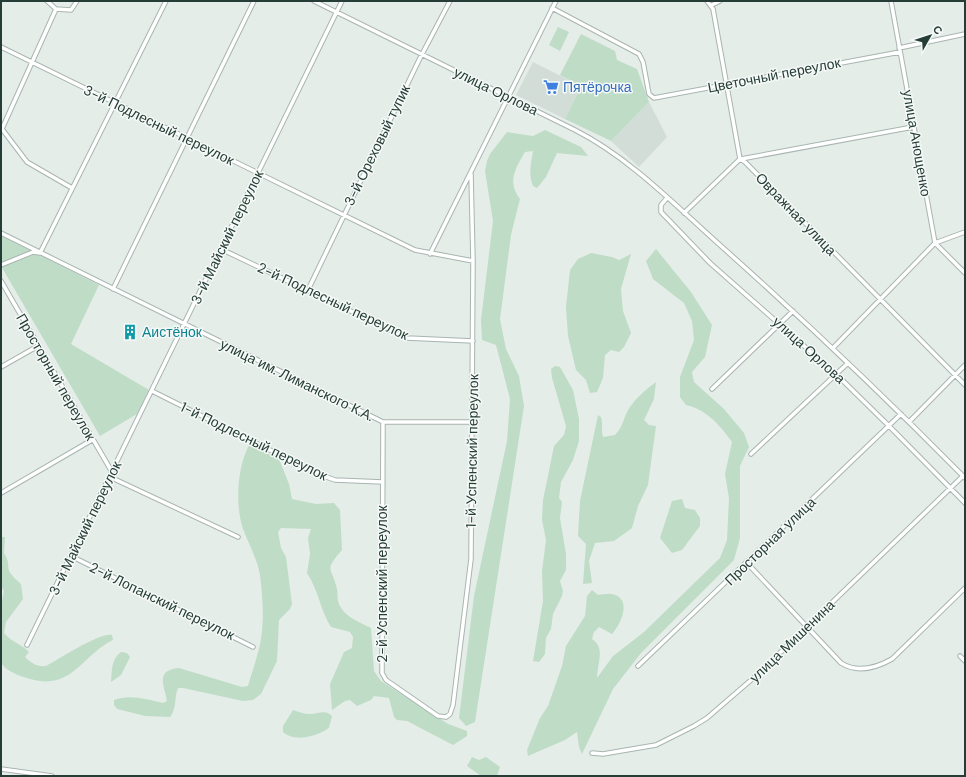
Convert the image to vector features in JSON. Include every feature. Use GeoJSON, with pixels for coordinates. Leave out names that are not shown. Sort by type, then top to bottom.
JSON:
{"type":"FeatureCollection","features":[{"type":"Feature","properties":{"kind":"street"},"geometry":{"type":"LineString","coordinates":[[47,1],[56,9],[71,10],[76,1]]}},
{"type":"Feature","properties":{"kind":"street"},"geometry":{"type":"LineString","coordinates":[[1,265],[33,252],[40,253],[166,1]]}},
{"type":"Feature","properties":{"kind":"street"},"geometry":{"type":"LineString","coordinates":[[113,288],[254,1]]}},
{"type":"Feature","properties":{"kind":"street","name":"улица Орлова"},"geometry":{"type":"LineString","coordinates":[[314,1],[593,139],[612,151],[684,213],[833,348],[964,477]]}},
{"type":"Feature","properties":{"kind":"street","name":"3-й Майский переулок"},"geometry":{"type":"LineString","coordinates":[[27,645],[342,1]]}},
{"type":"Feature","properties":{"kind":"street","name":"3-й Ореховый тупик"},"geometry":{"type":"LineString","coordinates":[[308,290],[343,214],[450,1]]}},
{"type":"Feature","properties":{"kind":"street","name":"1-й Успенский переулок"},"geometry":{"type":"LineString","coordinates":[[430,254],[472,174],[556,1]]}},
{"type":"Feature","properties":{"kind":"street"},"geometry":{"type":"LineString","coordinates":[[707,1],[712,5],[740,159]]}},
{"type":"Feature","properties":{"kind":"street"},"geometry":{"type":"LineString","coordinates":[[712,5],[720,1]]}},
{"type":"Feature","properties":{"kind":"street","name":"улица Анощенко"},"geometry":{"type":"LineString","coordinates":[[891,1],[935,243]]}},
{"type":"Feature","properties":{"kind":"street","name":"Цветочный переулок"},"geometry":{"type":"LineString","coordinates":[[552,8],[640,54],[649,94],[654,98],[900,50],[965,34]]}},
{"type":"Feature","properties":{"kind":"street"},"geometry":{"type":"LineString","coordinates":[[56,9],[1,129],[27,162],[72,188]]}},
{"type":"Feature","properties":{"kind":"street","name":"3-й Подлесный переулок"},"geometry":{"type":"LineString","coordinates":[[1,47],[415,250],[473,261]]}},
{"type":"Feature","properties":{"kind":"street"},"geometry":{"type":"LineString","coordinates":[[684,213],[740,159],[913,127]]}},
{"type":"Feature","properties":{"kind":"street","name":"Овражная улица"},"geometry":{"type":"LineString","coordinates":[[740,159],[745,162],[965,385]]}},
{"type":"Feature","properties":{"kind":"street","name":"1-й Успенский переулок"},"geometry":{"type":"LineString","coordinates":[[438,716],[446,717],[450,714],[453,704],[471,559],[473,422],[472,174]]}},
{"type":"Feature","properties":{"kind":"street","name":"улица Орлова"},"geometry":{"type":"LineString","coordinates":[[667,198],[662,205],[661,212],[669,222],[710,263],[780,324],[890,426],[965,503]]}},
{"type":"Feature","properties":{"kind":"street"},"geometry":{"type":"LineString","coordinates":[[833,348],[935,243],[965,232]]}},
{"type":"Feature","properties":{"kind":"street","name":"улица им. Лиманского К.А."},"geometry":{"type":"LineString","coordinates":[[1,233],[382,422],[473,422]]}},
{"type":"Feature","properties":{"kind":"street"},"geometry":{"type":"LineString","coordinates":[[935,243],[965,273]]}},
{"type":"Feature","properties":{"kind":"street","name":"2-й Подлесный переулок"},"geometry":{"type":"LineString","coordinates":[[221,249],[407,338],[473,341]]}},
{"type":"Feature","properties":{"kind":"street","name":"Просторный переулок"},"geometry":{"type":"LineString","coordinates":[[1,281],[92,440],[112,472]]}},
{"type":"Feature","properties":{"kind":"street"},"geometry":{"type":"LineString","coordinates":[[712,389],[793,311]]}},
{"type":"Feature","properties":{"kind":"street"},"geometry":{"type":"LineString","coordinates":[[1,367],[38,346]]}},
{"type":"Feature","properties":{"kind":"street"},"geometry":{"type":"LineString","coordinates":[[751,454],[848,363]]}},
{"type":"Feature","properties":{"kind":"street"},"geometry":{"type":"LineString","coordinates":[[909,422],[965,365]]}},
{"type":"Feature","properties":{"kind":"street","name":"1-й Подлесный переулок"},"geometry":{"type":"LineString","coordinates":[[152,391],[318,474],[335,480],[382,482]]}},
{"type":"Feature","properties":{"kind":"street","name":"Просторная улица"},"geometry":{"type":"LineString","coordinates":[[638,666],[901,414]]}},
{"type":"Feature","properties":{"kind":"street","name":"2-й Успенский переулок"},"geometry":{"type":"LineString","coordinates":[[382,422],[382,673],[386,680],[438,716]]}},
{"type":"Feature","properties":{"kind":"street"},"geometry":{"type":"LineString","coordinates":[[1,493],[92,440]]}},
{"type":"Feature","properties":{"kind":"street"},"geometry":{"type":"LineString","coordinates":[[110,477],[238,537]]}},
{"type":"Feature","properties":{"kind":"street","name":"улица Мишенина"},"geometry":{"type":"LineString","coordinates":[[592,753],[603,754],[646,748],[694,726],[742,689],[964,477]]}},
{"type":"Feature","properties":{"kind":"street","name":"2-й Лопанский переулок"},"geometry":{"type":"LineString","coordinates":[[71,556],[253,647]]}},
{"type":"Feature","properties":{"kind":"street"},"geometry":{"type":"LineString","coordinates":[[747,563],[841,663],[856,669],[880,664],[892,659],[965,588]]}},
{"type":"Feature","properties":{"kind":"street"},"geometry":{"type":"LineString","coordinates":[[960,656],[965,661]]}},
{"type":"Feature","properties":{"kind":"street"},"geometry":{"type":"LineString","coordinates":[[1,769],[52,776]]}},
{"type":"Feature","properties":{"kind":"shaded area"},"geometry":{"type":"Polygon","coordinates":[[[533,62],[581,86],[565,119],[516,95],[533,62]]]}},
{"type":"Feature","properties":{"kind":"shaded area"},"geometry":{"type":"Polygon","coordinates":[[[649,102],[667,137],[639,167],[611,141],[649,102]]]}},
{"type":"Feature","properties":{"kind":"green space"},"geometry":{"type":"Polygon","coordinates":[[[558,27],[569,32],[560,51],[549,45],[558,27]]]}},
{"type":"Feature","properties":{"kind":"green space"},"geometry":{"type":"Polygon","coordinates":[[[581,34],[615,51],[617,60],[637,69],[649,102],[611,141],[565,119],[581,86],[560,75],[581,34]]]}},
{"type":"Feature","properties":{"kind":"green space"},"geometry":{"type":"Polygon","coordinates":[[[545,130],[581,147],[588,156],[557,153],[546,177],[537,188],[533,186],[530,169],[533,151],[525,152],[518,164],[514,176],[514,187],[520,199],[511,235],[500,319],[506,349],[519,376],[524,406],[475,722],[466,726],[459,718],[474,596],[507,441],[510,399],[496,345],[482,340],[481,320],[493,221],[485,171],[490,154],[507,132],[533,136],[545,130]]]}},
{"type":"Feature","properties":{"kind":"green space"},"geometry":{"type":"Polygon","coordinates":[[[1,235],[99,285],[71,344],[149,390],[137,414],[100,436],[1,266],[1,235]]]}},
{"type":"Feature","properties":{"kind":"green space"},"geometry":{"type":"Polygon","coordinates":[[[656,249],[691,292],[712,325],[705,357],[692,372],[694,382],[724,409],[744,433],[749,447],[740,466],[740,538],[734,560],[641,653],[613,689],[582,754],[579,747],[577,732],[565,740],[528,756],[527,750],[540,718],[548,706],[562,666],[566,646],[585,616],[587,596],[592,590],[598,595],[617,595],[624,605],[618,626],[612,634],[599,627],[594,632],[592,639],[599,647],[600,652],[597,678],[613,656],[644,632],[720,558],[727,540],[729,498],[725,474],[732,442],[723,430],[707,414],[694,407],[686,405],[680,397],[680,377],[694,340],[692,321],[684,303],[653,279],[646,261],[656,249]]]}},
{"type":"Feature","properties":{"kind":"green space"},"geometry":{"type":"Polygon","coordinates":[[[591,253],[612,257],[619,260],[631,254],[621,289],[623,311],[631,333],[624,347],[619,352],[611,350],[605,355],[603,378],[597,392],[590,393],[586,380],[576,370],[568,336],[566,307],[570,270],[578,259],[591,253]]]}},
{"type":"Feature","properties":{"kind":"green space"},"geometry":{"type":"Polygon","coordinates":[[[555,366],[560,367],[573,390],[579,419],[579,441],[573,460],[561,482],[559,498],[562,502],[560,518],[566,554],[566,570],[560,581],[563,591],[553,614],[551,629],[546,638],[545,654],[539,662],[533,661],[543,601],[542,571],[546,540],[542,520],[543,500],[554,446],[564,435],[566,426],[552,378],[551,369],[555,366]]]}},
{"type":"Feature","properties":{"kind":"green space"},"geometry":{"type":"Polygon","coordinates":[[[656,382],[654,399],[644,420],[649,425],[656,426],[648,485],[638,506],[632,528],[614,541],[595,543],[589,561],[592,583],[583,584],[586,544],[578,536],[580,501],[598,415],[601,417],[603,437],[615,435],[621,427],[626,414],[635,400],[656,382]]]}},
{"type":"Feature","properties":{"kind":"green space"},"geometry":{"type":"Polygon","coordinates":[[[249,445],[279,459],[289,484],[292,499],[316,504],[334,503],[340,510],[342,550],[332,562],[330,569],[337,589],[338,601],[343,611],[356,621],[371,628],[374,671],[381,681],[448,724],[467,731],[467,736],[453,745],[407,721],[397,720],[394,717],[389,698],[374,696],[371,700],[357,706],[350,700],[345,701],[332,710],[330,684],[344,652],[352,648],[353,637],[350,632],[331,627],[327,621],[307,573],[310,554],[308,538],[311,529],[281,528],[278,532],[281,548],[286,557],[292,604],[290,609],[279,620],[277,661],[261,694],[253,700],[243,701],[178,688],[175,707],[170,717],[145,716],[117,709],[114,705],[114,700],[126,697],[163,703],[167,701],[163,679],[164,675],[171,669],[179,668],[242,687],[248,686],[260,644],[263,617],[259,569],[240,519],[238,498],[238,487],[242,464],[249,445]]]}},
{"type":"Feature","properties":{"kind":"green space"},"geometry":{"type":"Polygon","coordinates":[[[682,499],[685,508],[695,510],[700,518],[700,526],[682,550],[672,553],[660,538],[672,501],[682,499]]]}},
{"type":"Feature","properties":{"kind":"green space"},"geometry":{"type":"Polygon","coordinates":[[[1,537],[5,537],[4,553],[7,558],[11,574],[21,584],[23,599],[6,622],[4,633],[29,652],[25,657],[27,659],[37,665],[46,666],[89,642],[106,635],[112,635],[113,640],[102,646],[76,670],[67,676],[56,680],[44,681],[30,679],[14,673],[1,663],[1,606],[4,591],[1,586],[1,537]]]}},
{"type":"Feature","properties":{"kind":"green space"},"geometry":{"type":"Polygon","coordinates":[[[121,652],[127,653],[130,657],[121,675],[111,682],[115,658],[121,652]]]}},
{"type":"Feature","properties":{"kind":"green space"},"geometry":{"type":"Polygon","coordinates":[[[293,710],[308,714],[324,712],[329,714],[332,716],[329,728],[312,736],[300,738],[288,735],[283,732],[283,726],[293,710]]]}},
{"type":"Feature","properties":{"kind":"green space"},"geometry":{"type":"Polygon","coordinates":[[[472,757],[479,760],[486,757],[500,767],[497,776],[481,776],[467,766],[472,757]]]}},
{"type":"Feature","properties":{"kind":"place","name":"Пятёрочка"},"geometry":{"type":"Point","coordinates":[551,87]}},
{"type":"Feature","properties":{"kind":"place","name":"Аистёнок"},"geometry":{"type":"Point","coordinates":[130,332]}}]}
